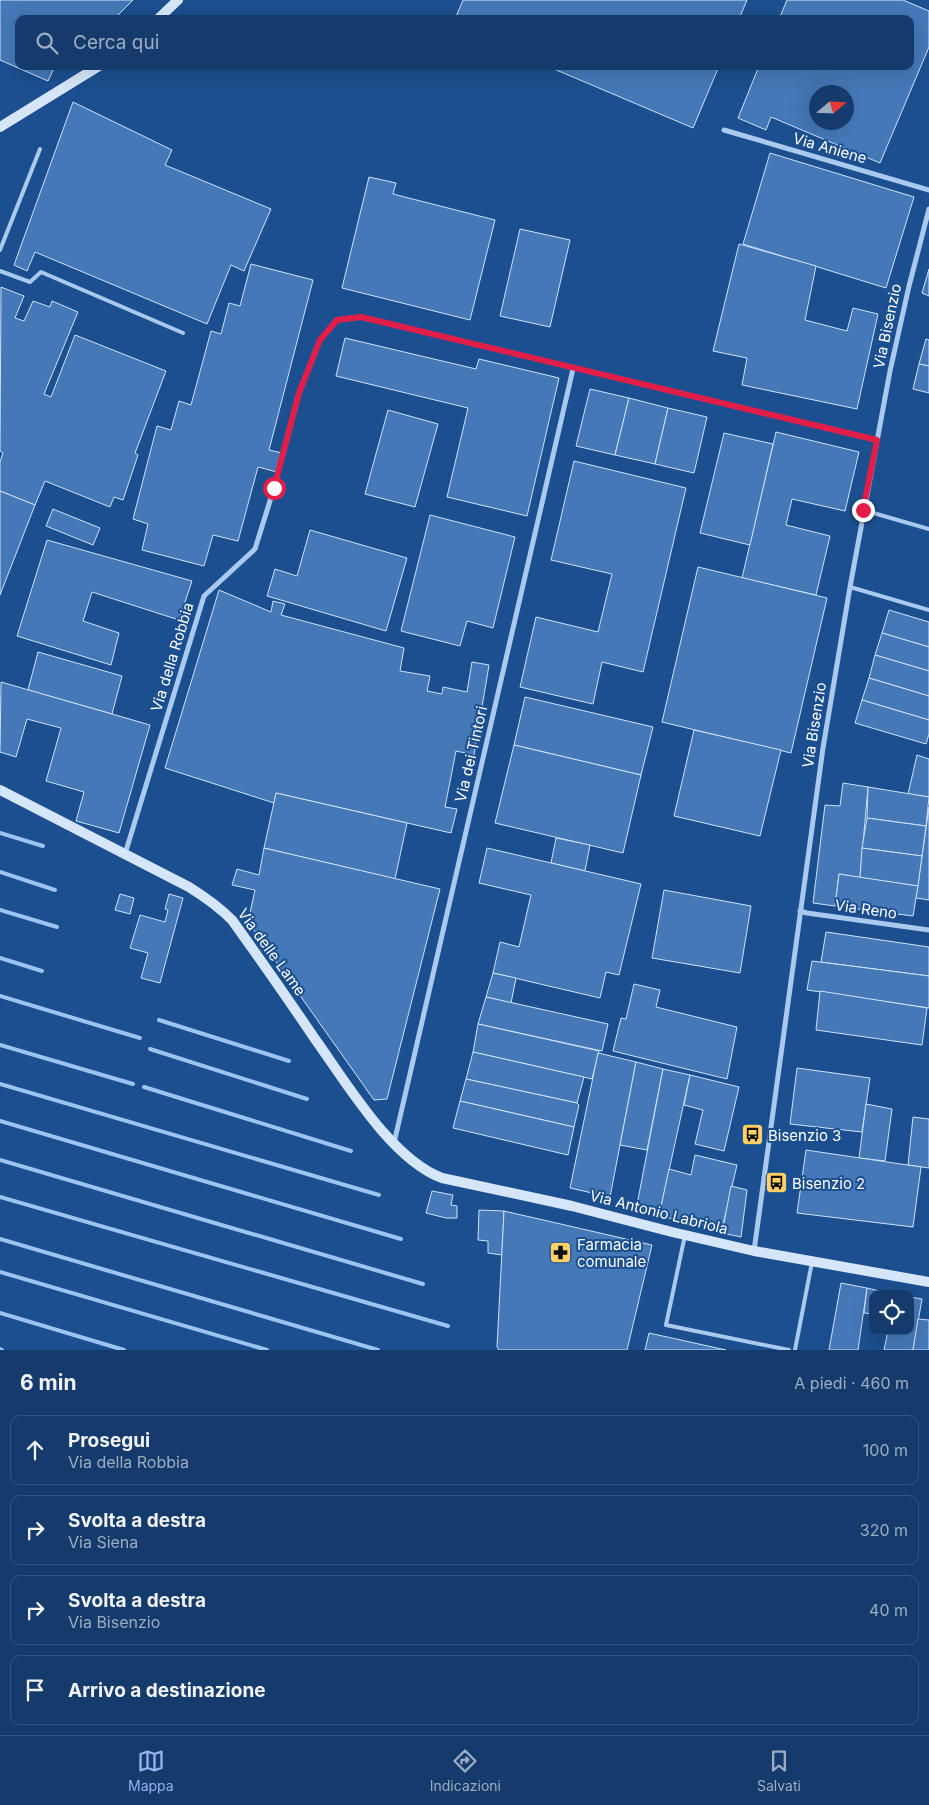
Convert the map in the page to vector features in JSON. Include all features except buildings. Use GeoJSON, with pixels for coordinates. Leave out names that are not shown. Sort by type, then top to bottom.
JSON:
{"type":"FeatureCollection","features":[{"type":"Feature","properties":{"kind":"street"},"geometry":{"type":"LineString","coordinates":[[162,15],[178,0]]}},
{"type":"Feature","properties":{"kind":"street"},"geometry":{"type":"LineString","coordinates":[[0,127],[93,70]]}},
{"type":"Feature","properties":{"kind":"street","name":"Via Aniene"},"geometry":{"type":"LineString","coordinates":[[724,130],[929,190]]}},
{"type":"Feature","properties":{"kind":"street","name":"Via Bisenzio"},"geometry":{"type":"LineString","coordinates":[[754,1250],[823,748],[850,587],[863,510],[909,286],[929,209]]}},
{"type":"Feature","properties":{"kind":"street","name":"Via della Robbia"},"geometry":{"type":"LineString","coordinates":[[125,855],[204,596],[255,550],[274,488],[299,393],[320,340],[337,320],[361,317],[573,369]]}},
{"type":"Feature","properties":{"kind":"street"},"geometry":{"type":"LineString","coordinates":[[573,369],[877,440]]}},
{"type":"Feature","properties":{"kind":"street","name":"Via dei Tintori"},"geometry":{"type":"LineString","coordinates":[[393,1144],[573,369]]}},
{"type":"Feature","properties":{"kind":"street","name":"Via delle Lame"},"geometry":{"type":"LineString","coordinates":[[0,790],[189,887],[215,904],[232,920],[353,1092],[393,1144]]}},
{"type":"Feature","properties":{"kind":"street","name":"Via Reno"},"geometry":{"type":"LineString","coordinates":[[800,911],[929,930]]}},
{"type":"Feature","properties":{"kind":"street","name":"Via Antonio Labriola"},"geometry":{"type":"LineString","coordinates":[[393,1144],[432,1174],[442,1178],[572,1206],[685,1235],[754,1250],[929,1282]]}},
{"type":"Feature","properties":{"kind":"lane"},"geometry":{"type":"LineString","coordinates":[[0,250],[40,149]]}},
{"type":"Feature","properties":{"kind":"lane"},"geometry":{"type":"LineString","coordinates":[[0,271],[30,282],[41,272],[183,333]]}},
{"type":"Feature","properties":{"kind":"lane"},"geometry":{"type":"LineString","coordinates":[[863,510],[929,529]]}},
{"type":"Feature","properties":{"kind":"lane"},"geometry":{"type":"LineString","coordinates":[[850,587],[929,610]]}},
{"type":"Feature","properties":{"kind":"lane"},"geometry":{"type":"LineString","coordinates":[[685,1235],[666,1325],[789,1350]]}},
{"type":"Feature","properties":{"kind":"lane"},"geometry":{"type":"LineString","coordinates":[[795,1350],[812,1260]]}},
{"type":"Feature","properties":{"kind":"waterway"},"geometry":{"type":"LineString","coordinates":[[0,833],[43,846]]}},
{"type":"Feature","properties":{"kind":"waterway"},"geometry":{"type":"LineString","coordinates":[[0,872],[55,890]]}},
{"type":"Feature","properties":{"kind":"waterway"},"geometry":{"type":"LineString","coordinates":[[0,910],[57,927]]}},
{"type":"Feature","properties":{"kind":"waterway"},"geometry":{"type":"LineString","coordinates":[[0,958],[42,971]]}},
{"type":"Feature","properties":{"kind":"waterway"},"geometry":{"type":"LineString","coordinates":[[0,996],[140,1038]]}},
{"type":"Feature","properties":{"kind":"waterway"},"geometry":{"type":"LineString","coordinates":[[159,1020],[289,1061]]}},
{"type":"Feature","properties":{"kind":"waterway"},"geometry":{"type":"LineString","coordinates":[[0,1045],[133,1084]]}},
{"type":"Feature","properties":{"kind":"waterway"},"geometry":{"type":"LineString","coordinates":[[150,1049],[307,1099]]}},
{"type":"Feature","properties":{"kind":"waterway"},"geometry":{"type":"LineString","coordinates":[[0,1084],[379,1195]]}},
{"type":"Feature","properties":{"kind":"waterway"},"geometry":{"type":"LineString","coordinates":[[144,1087],[351,1151]]}},
{"type":"Feature","properties":{"kind":"waterway"},"geometry":{"type":"LineString","coordinates":[[0,1121],[401,1239]]}},
{"type":"Feature","properties":{"kind":"waterway"},"geometry":{"type":"LineString","coordinates":[[0,1160],[423,1284]]}},
{"type":"Feature","properties":{"kind":"waterway"},"geometry":{"type":"LineString","coordinates":[[0,1197],[448,1326]]}},
{"type":"Feature","properties":{"kind":"waterway"},"geometry":{"type":"LineString","coordinates":[[0,1239],[378,1350]]}},
{"type":"Feature","properties":{"kind":"waterway"},"geometry":{"type":"LineString","coordinates":[[0,1272],[267,1350]]}},
{"type":"Feature","properties":{"kind":"waterway"},"geometry":{"type":"LineString","coordinates":[[0,1313],[124,1350]]}},
{"type":"Feature","properties":{"kind":"place","name":"Bisenzio 3"},"geometry":{"type":"Point","coordinates":[752,1135]}},
{"type":"Feature","properties":{"kind":"place","name":"Bisenzio 2"},"geometry":{"type":"Point","coordinates":[776,1183]}},
{"type":"Feature","properties":{"kind":"place","name":"Farmacia comunale"},"geometry":{"type":"Point","coordinates":[561,1253]}},
{"type":"Feature","properties":{"kind":"route"},"geometry":{"type":"LineString","coordinates":[[274,488],[299,393],[320,340],[337,320],[361,317],[877,440],[863,510]]}}]}
